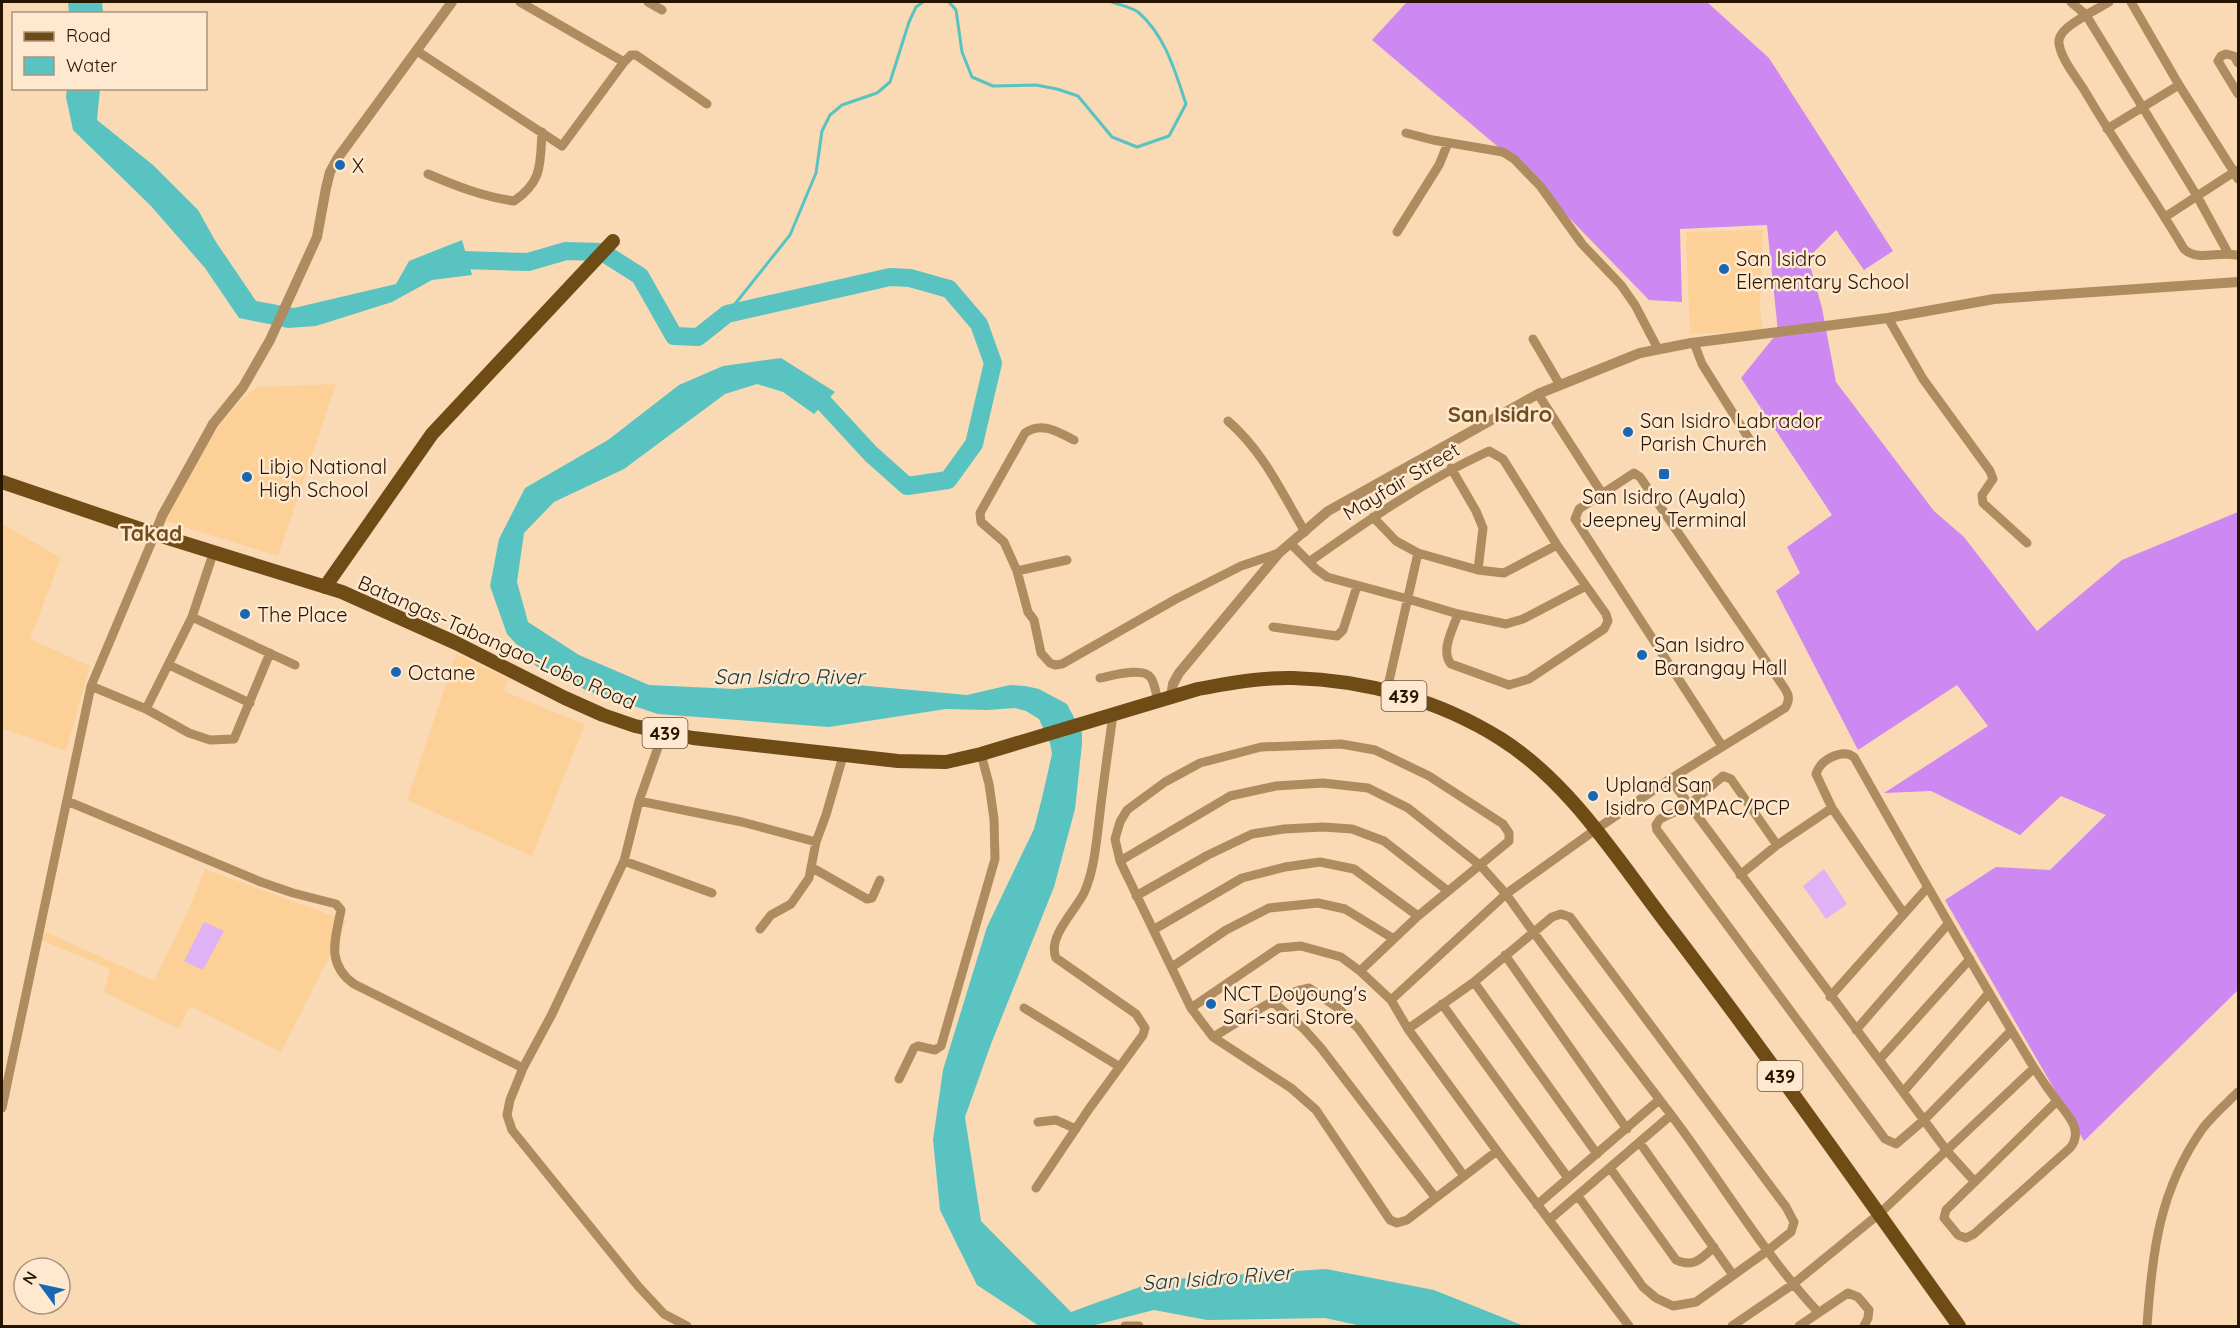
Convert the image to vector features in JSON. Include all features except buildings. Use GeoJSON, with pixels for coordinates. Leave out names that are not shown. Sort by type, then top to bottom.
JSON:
{"type":"FeatureCollection","features":[{"type":"Feature","properties":{"kind":"main road"},"geometry":{"type":"LineString","coordinates":[[325,587],[432,434],[582,273],[614,242]]}},
{"type":"Feature","properties":{"kind":"main road","name":"439"},"geometry":{"type":"LineString","coordinates":[[2,482],[155,534],[325,587]]}},
{"type":"Feature","properties":{"kind":"main road","name":"Batangas-Tabangao-Lobo Road"},"geometry":{"type":"LineString","coordinates":[[325,587],[342,592],[456,643],[603,715],[663,733],[843,756],[946,762],[981,754],[1198,689],[1290,677],[1334,680],[1387,690],[1449,710],[1503,740],[1550,777],[1595,830],[1738,1017],[1959,1326]]}},
{"type":"Feature","properties":{"kind":"street"},"geometry":{"type":"LineString","coordinates":[[2,1108],[91,686],[162,516],[213,424],[243,387],[270,340],[317,237],[328,180],[337,159],[452,2]]}},
{"type":"Feature","properties":{"kind":"street"},"geometry":{"type":"LineString","coordinates":[[520,2],[624,62]]}},
{"type":"Feature","properties":{"kind":"street"},"geometry":{"type":"LineString","coordinates":[[648,2],[662,10]]}},
{"type":"Feature","properties":{"kind":"street"},"geometry":{"type":"LineString","coordinates":[[2071,2],[2086,15],[2232,254],[2195,256],[2184,249],[2107,129],[2067,61],[2059,43],[2060,36],[2086,15],[2109,2]]}},
{"type":"Feature","properties":{"kind":"street"},"geometry":{"type":"LineString","coordinates":[[2131,2],[2179,85],[2237,174],[2165,217]]}},
{"type":"Feature","properties":{"kind":"street"},"geometry":{"type":"LineString","coordinates":[[417,51],[562,146],[630,55],[636,55],[707,104]]}},
{"type":"Feature","properties":{"kind":"street"},"geometry":{"type":"LineString","coordinates":[[2238,63],[2234,56],[2226,54],[2218,61],[2238,94]]}},
{"type":"Feature","properties":{"kind":"street"},"geometry":{"type":"LineString","coordinates":[[2107,129],[2179,85]]}},
{"type":"Feature","properties":{"kind":"street"},"geometry":{"type":"LineString","coordinates":[[428,174],[468,190],[514,201],[526,193],[539,173],[542,132]]}},
{"type":"Feature","properties":{"kind":"street"},"geometry":{"type":"LineString","coordinates":[[1406,133],[1503,152],[1514,159],[1541,187],[1582,244],[1621,285],[1635,305],[1658,349]]}},
{"type":"Feature","properties":{"kind":"street"},"geometry":{"type":"LineString","coordinates":[[1397,232],[1439,165],[1448,143]]}},
{"type":"Feature","properties":{"kind":"street"},"geometry":{"type":"LineString","coordinates":[[1165,699],[1179,673],[1280,553],[1328,511],[1538,394],[1640,353],[1694,343],[1888,318],[1994,299],[2238,282]]}},
{"type":"Feature","properties":{"kind":"street"},"geometry":{"type":"LineString","coordinates":[[1888,318],[1923,379],[1990,471],[1993,479],[1982,495],[1983,502],[2027,543]]}},
{"type":"Feature","properties":{"kind":"street"},"geometry":{"type":"LineString","coordinates":[[1533,339],[1560,385]]}},
{"type":"Feature","properties":{"kind":"street"},"geometry":{"type":"LineString","coordinates":[[1694,343],[1702,364],[1751,442]]}},
{"type":"Feature","properties":{"kind":"street"},"geometry":{"type":"LineString","coordinates":[[1538,394],[1603,495]]}},
{"type":"Feature","properties":{"kind":"street"},"geometry":{"type":"LineString","coordinates":[[1228,421],[1247,437],[1305,532]]}},
{"type":"Feature","properties":{"kind":"street"},"geometry":{"type":"LineString","coordinates":[[1074,440],[1045,427],[1032,428],[1025,433],[980,513],[981,522],[1004,542],[1017,572],[1028,612],[1034,620],[1041,653],[1050,663],[1059,665],[1176,599],[1241,566],[1280,553]]}},
{"type":"Feature","properties":{"kind":"street","name":"Mayfair Street"},"geometry":{"type":"LineString","coordinates":[[1309,562],[1373,517],[1451,468],[1489,451],[1503,459],[1557,545],[1606,614],[1608,621],[1604,629],[1529,679],[1509,686],[1451,664],[1446,658],[1446,649],[1458,615]]}},
{"type":"Feature","properties":{"kind":"street"},"geometry":{"type":"LineString","coordinates":[[1451,468],[1476,511],[1483,528],[1478,570]]}},
{"type":"Feature","properties":{"kind":"street"},"geometry":{"type":"LineString","coordinates":[[1391,999],[1506,894],[1595,830],[1722,746],[1785,708],[1789,702],[1789,695],[1640,477],[1634,473],[1579,509],[1575,519],[1722,746]]}},
{"type":"Feature","properties":{"kind":"street"},"geometry":{"type":"LineString","coordinates":[[1373,517],[1396,541],[1418,554],[1478,570],[1504,573],[1557,545]]}},
{"type":"Feature","properties":{"kind":"street"},"geometry":{"type":"LineString","coordinates":[[1291,544],[1327,578],[1408,598],[1458,615],[1506,624],[1523,619],[1586,586]]}},
{"type":"Feature","properties":{"kind":"street"},"geometry":{"type":"LineString","coordinates":[[146,709],[192,617],[214,551]]}},
{"type":"Feature","properties":{"kind":"street"},"geometry":{"type":"LineString","coordinates":[[1387,690],[1418,554]]}},
{"type":"Feature","properties":{"kind":"street"},"geometry":{"type":"LineString","coordinates":[[1017,572],[1067,560]]}},
{"type":"Feature","properties":{"kind":"street"},"geometry":{"type":"LineString","coordinates":[[1273,627],[1337,636],[1343,630],[1356,586]]}},
{"type":"Feature","properties":{"kind":"street"},"geometry":{"type":"LineString","coordinates":[[192,617],[296,664]]}},
{"type":"Feature","properties":{"kind":"street"},"geometry":{"type":"LineString","coordinates":[[91,686],[146,709],[189,734],[210,740],[234,739],[270,653]]}},
{"type":"Feature","properties":{"kind":"street"},"geometry":{"type":"LineString","coordinates":[[169,665],[249,703]]}},
{"type":"Feature","properties":{"kind":"street"},"geometry":{"type":"LineString","coordinates":[[1100,678],[1138,672],[1147,674],[1165,699]]}},
{"type":"Feature","properties":{"kind":"street"},"geometry":{"type":"LineString","coordinates":[[1036,1188],[1143,1035],[1145,1028],[1136,1014],[1056,958],[1054,952],[1054,946],[1062,930],[1084,892],[1093,864],[1113,715]]}},
{"type":"Feature","properties":{"kind":"street"},"geometry":{"type":"LineString","coordinates":[[663,733],[639,801],[624,861],[552,1014],[523,1068],[510,1100],[507,1115],[512,1130],[638,1286],[664,1314],[687,1326]]}},
{"type":"Feature","properties":{"kind":"street"},"geometry":{"type":"LineString","coordinates":[[1360,971],[1418,916],[1509,841],[1509,833],[1503,825],[1419,771],[1376,750],[1341,744],[1261,747],[1200,763],[1165,782],[1127,810],[1120,822],[1115,840],[1120,861],[1191,1008],[1213,1037],[1291,1088],[1316,1110],[1390,1220],[1397,1223],[1407,1220],[1497,1151]]}},
{"type":"Feature","properties":{"kind":"street"},"geometry":{"type":"LineString","coordinates":[[1904,914],[1832,808],[1816,774],[1822,762],[1844,753],[1849,753],[1854,757],[1948,924],[2034,1068],[2070,1116],[2076,1131],[2076,1141],[1974,1234],[1966,1238],[1958,1235],[1944,1218],[1946,1210],[2057,1101]]}},
{"type":"Feature","properties":{"kind":"street"},"geometry":{"type":"LineString","coordinates":[[899,1079],[914,1048],[918,1046],[935,1050],[941,1046],[995,859],[994,819],[989,784],[981,754]]}},
{"type":"Feature","properties":{"kind":"street"},"geometry":{"type":"LineString","coordinates":[[760,929],[771,915],[797,896],[808,878],[816,842],[843,756]]}},
{"type":"Feature","properties":{"kind":"street"},"geometry":{"type":"LineString","coordinates":[[1777,845],[1727,776],[1723,776],[1689,805],[1660,819],[1656,825],[1657,830],[1885,1139],[1896,1144],[1924,1120],[2011,1030]]}},
{"type":"Feature","properties":{"kind":"street"},"geometry":{"type":"LineString","coordinates":[[1670,780],[1830,997],[1880,1059],[1947,1151],[1975,1182]]}},
{"type":"Feature","properties":{"kind":"street"},"geometry":{"type":"LineString","coordinates":[[1120,861],[1230,796],[1276,786],[1323,783],[1368,788],[1408,808],[1481,866],[1506,894],[1671,1115],[1792,1285],[1818,1312]]}},
{"type":"Feature","properties":{"kind":"street"},"geometry":{"type":"LineString","coordinates":[[67,801],[261,882],[292,893],[336,904],[341,910],[335,960],[344,977],[523,1068]]}},
{"type":"Feature","properties":{"kind":"street"},"geometry":{"type":"LineString","coordinates":[[639,801],[742,822],[816,842]]}},
{"type":"Feature","properties":{"kind":"street"},"geometry":{"type":"LineString","coordinates":[[1740,875],[1777,845],[1832,808]]}},
{"type":"Feature","properties":{"kind":"street"},"geometry":{"type":"LineString","coordinates":[[1136,896],[1208,855],[1252,834],[1284,829],[1323,827],[1352,829],[1384,841],[1448,891]]}},
{"type":"Feature","properties":{"kind":"street"},"geometry":{"type":"LineString","coordinates":[[624,861],[712,893]]}},
{"type":"Feature","properties":{"kind":"street"},"geometry":{"type":"LineString","coordinates":[[1154,930],[1242,878],[1285,867],[1320,862],[1354,869],[1418,916]]}},
{"type":"Feature","properties":{"kind":"street"},"geometry":{"type":"LineString","coordinates":[[811,867],[867,899],[872,898],[880,880]]}},
{"type":"Feature","properties":{"kind":"street"},"geometry":{"type":"LineString","coordinates":[[1830,997],[1927,888]]}},
{"type":"Feature","properties":{"kind":"street"},"geometry":{"type":"LineString","coordinates":[[1172,967],[1226,930],[1269,908],[1318,903],[1345,909],[1394,939]]}},
{"type":"Feature","properties":{"kind":"street"},"geometry":{"type":"LineString","coordinates":[[1408,1029],[1474,982],[1552,917],[1561,914],[1570,917],[1786,1207],[1794,1222],[1791,1232],[1696,1302],[1673,1306],[1643,1287],[1578,1196]]}},
{"type":"Feature","properties":{"kind":"street"},"geometry":{"type":"LineString","coordinates":[[1856,1030],[1948,924]]}},
{"type":"Feature","properties":{"kind":"street"},"geometry":{"type":"LineString","coordinates":[[1191,1008],[1279,948],[1301,946],[1323,950],[1341,957],[1391,999],[1408,1029],[1629,1326]]}},
{"type":"Feature","properties":{"kind":"street"},"geometry":{"type":"LineString","coordinates":[[1505,955],[1627,1129]]}},
{"type":"Feature","properties":{"kind":"street"},"geometry":{"type":"LineString","coordinates":[[1880,1059],[1970,959]]}},
{"type":"Feature","properties":{"kind":"street"},"geometry":{"type":"LineString","coordinates":[[1474,982],[1597,1154]]}},
{"type":"Feature","properties":{"kind":"street"},"geometry":{"type":"LineString","coordinates":[[1213,1037],[1273,1002],[1308,987],[1338,1008],[1358,1028],[1464,1176]]}},
{"type":"Feature","properties":{"kind":"street"},"geometry":{"type":"LineString","coordinates":[[1904,1091],[1989,993]]}},
{"type":"Feature","properties":{"kind":"street"},"geometry":{"type":"LineString","coordinates":[[1273,1002],[1304,1029],[1321,1048],[1435,1197]]}},
{"type":"Feature","properties":{"kind":"street"},"geometry":{"type":"LineString","coordinates":[[1442,1004],[1568,1178]]}},
{"type":"Feature","properties":{"kind":"street"},"geometry":{"type":"LineString","coordinates":[[1024,1008],[1119,1067]]}},
{"type":"Feature","properties":{"kind":"street"},"geometry":{"type":"LineString","coordinates":[[1732,1326],[1792,1285],[1879,1214],[2034,1068]]}},
{"type":"Feature","properties":{"kind":"street"},"geometry":{"type":"LineString","coordinates":[[2148,1326],[2151,1264],[2165,1205],[2177,1170],[2204,1127],[2238,1092]]}},
{"type":"Feature","properties":{"kind":"street"},"geometry":{"type":"LineString","coordinates":[[1537,1205],[1659,1101]]}},
{"type":"Feature","properties":{"kind":"street"},"geometry":{"type":"LineString","coordinates":[[1549,1220],[1671,1115]]}},
{"type":"Feature","properties":{"kind":"street"},"geometry":{"type":"LineString","coordinates":[[1038,1122],[1056,1120],[1076,1129]]}},
{"type":"Feature","properties":{"kind":"street"},"geometry":{"type":"LineString","coordinates":[[1640,1143],[1733,1275]]}},
{"type":"Feature","properties":{"kind":"street"},"geometry":{"type":"LineString","coordinates":[[1610,1168],[1676,1260],[1685,1264],[1699,1261],[1714,1247]]}},
{"type":"Feature","properties":{"kind":"street"},"geometry":{"type":"LineString","coordinates":[[1799,1326],[1848,1293],[1858,1296],[1869,1310],[1864,1326]]}},
{"type":"Feature","properties":{"kind":"street"},"geometry":{"type":"LineString","coordinates":[[1125,1326],[1139,1326]]}},
{"type":"Feature","properties":{"kind":"shaded area"},"geometry":{"type":"Polygon","coordinates":[[[1407,2],[1707,2],[1769,58],[1893,251],[1864,270],[1836,230],[1808,258],[1822,308],[1836,382],[1934,511],[1964,537],[2037,631],[2122,560],[2238,512],[2238,990],[2084,1141],[1945,900],[1996,867],[2050,870],[2106,815],[2061,796],[2020,835],[1931,791],[1884,793],[1988,726],[1957,685],[1858,750],[1776,591],[1800,573],[1787,547],[1832,515],[1741,378],[1778,332],[1767,225],[1680,229],[1682,302],[1649,300],[1510,157],[1372,40],[1407,2]]]}},
{"type":"Feature","properties":{"kind":"shaded area","name":"San Isidro Elementary School"},"geometry":{"type":"Polygon","coordinates":[[[1763,230],[1760,306],[1763,331],[1690,334],[1686,232],[1763,230]]]}},
{"type":"Feature","properties":{"kind":"shaded area","name":"Libjo National High School"},"geometry":{"type":"Polygon","coordinates":[[[336,384],[278,556],[166,521],[213,434],[241,400],[257,387],[336,384]]]}},
{"type":"Feature","properties":{"kind":"shaded area"},"geometry":{"type":"Polygon","coordinates":[[[2,524],[61,558],[30,639],[90,666],[66,751],[2,728],[2,524]]]}},
{"type":"Feature","properties":{"kind":"shaded area"},"geometry":{"type":"Polygon","coordinates":[[[456,654],[509,679],[504,691],[585,725],[532,856],[407,800],[456,654]]]}},
{"type":"Feature","properties":{"kind":"shaded area"},"geometry":{"type":"Polygon","coordinates":[[[205,869],[347,921],[281,1052],[190,1006],[179,1029],[104,992],[110,969],[41,940],[46,932],[154,981],[194,898],[205,869]]]}},
{"type":"Feature","properties":{"kind":"shaded area"},"geometry":{"type":"Polygon","coordinates":[[[1824,869],[1847,904],[1826,919],[1803,886],[1824,869]]]}},
{"type":"Feature","properties":{"kind":"shaded area"},"geometry":{"type":"Polygon","coordinates":[[[204,922],[224,931],[203,970],[184,961],[204,922]]]}},
{"type":"Feature","properties":{"kind":"water"},"geometry":{"type":"Polygon","coordinates":[[[68,2],[102,2],[103,12],[69,12],[68,2]]]}},
{"type":"Feature","properties":{"kind":"water"},"geometry":{"type":"Polygon","coordinates":[[[67,90],[100,90],[97,120],[153,165],[198,210],[216,242],[256,301],[294,308],[396,284],[409,261],[462,240],[472,275],[432,280],[392,302],[316,326],[288,328],[239,318],[205,268],[151,206],[73,130],[66,97],[67,90]]]}},
{"type":"Feature","properties":{"kind":"water"},"geometry":{"type":"Polygon","coordinates":[[[781,358],[835,392],[814,414],[783,392],[757,384],[725,394],[624,469],[554,502],[524,533],[517,582],[528,622],[579,655],[649,685],[734,689],[824,682],[967,695],[1010,685],[1039,689],[1067,704],[1082,733],[1075,809],[1054,887],[991,1044],[965,1117],[981,1221],[1071,1312],[1159,1280],[1326,1269],[1434,1290],[1524,1326],[1362,1326],[1325,1318],[1207,1320],[1154,1310],[1091,1326],[1039,1326],[977,1285],[940,1210],[933,1140],[943,1070],[987,927],[1034,829],[1042,798],[1052,754],[1050,743],[1039,719],[1026,711],[1015,708],[946,709],[829,727],[658,714],[588,691],[536,666],[507,634],[490,586],[499,539],[525,488],[608,440],[679,385],[723,366],[781,358]]]}},
{"type":"Feature","properties":{"kind":"waterway"},"geometry":{"type":"LineString","coordinates":[[727,314],[790,235],[816,173],[822,131],[830,115],[842,105],[877,93],[890,82],[909,22],[916,7],[923,2]]}},
{"type":"Feature","properties":{"kind":"waterway"},"geometry":{"type":"LineString","coordinates":[[949,2],[956,10],[962,52],[972,77],[993,86],[1036,85],[1078,96],[1112,137],[1137,147],[1169,136],[1186,104],[1168,54],[1155,31],[1138,12],[1112,2]]}},
{"type":"Feature","properties":{"kind":"waterway","name":"San Isidro River"},"geometry":{"type":"LineString","coordinates":[[446,268],[463,260],[528,262],[566,251],[602,252],[640,276],[674,336],[698,337],[727,314],[890,277],[910,278],[949,289],[979,324],[993,363],[974,444],[948,480],[907,486],[871,454],[811,389],[806,387]]}},
{"type":"Feature","properties":{"kind":"place","name":"X"},"geometry":{"type":"Point","coordinates":[340,165]}},
{"type":"Feature","properties":{"kind":"place","name":"San Isidro Elementary School"},"geometry":{"type":"Point","coordinates":[1724,269]}},
{"type":"Feature","properties":{"kind":"place","name":"San Isidro Labrador Parish Church"},"geometry":{"type":"Point","coordinates":[1628,432]}},
{"type":"Feature","properties":{"kind":"place","name":"San Isidro (Ayala) Jeepney Terminal"},"geometry":{"type":"Point","coordinates":[1664,474]}},
{"type":"Feature","properties":{"kind":"place","name":"Libjo National High School"},"geometry":{"type":"Point","coordinates":[247,477]}},
{"type":"Feature","properties":{"kind":"place","name":"The Place"},"geometry":{"type":"Point","coordinates":[245,614]}},
{"type":"Feature","properties":{"kind":"place","name":"San Isidro Barangay Hall"},"geometry":{"type":"Point","coordinates":[1642,655]}},
{"type":"Feature","properties":{"kind":"place","name":"Octane"},"geometry":{"type":"Point","coordinates":[396,672]}},
{"type":"Feature","properties":{"kind":"place","name":"Upland San Isidro COMPAC/PCP"},"geometry":{"type":"Point","coordinates":[1593,796]}},
{"type":"Feature","properties":{"kind":"place","name":"NCT Doyoung's Sari-sari Store"},"geometry":{"type":"Point","coordinates":[1211,1004]}},
{"type":"Feature","properties":{"kind":"district","name":"San Isidro"},"geometry":{"type":"Point","coordinates":[1500,414]}},
{"type":"Feature","properties":{"kind":"district","name":"Takad"},"geometry":{"type":"Point","coordinates":[151,533]}}]}
